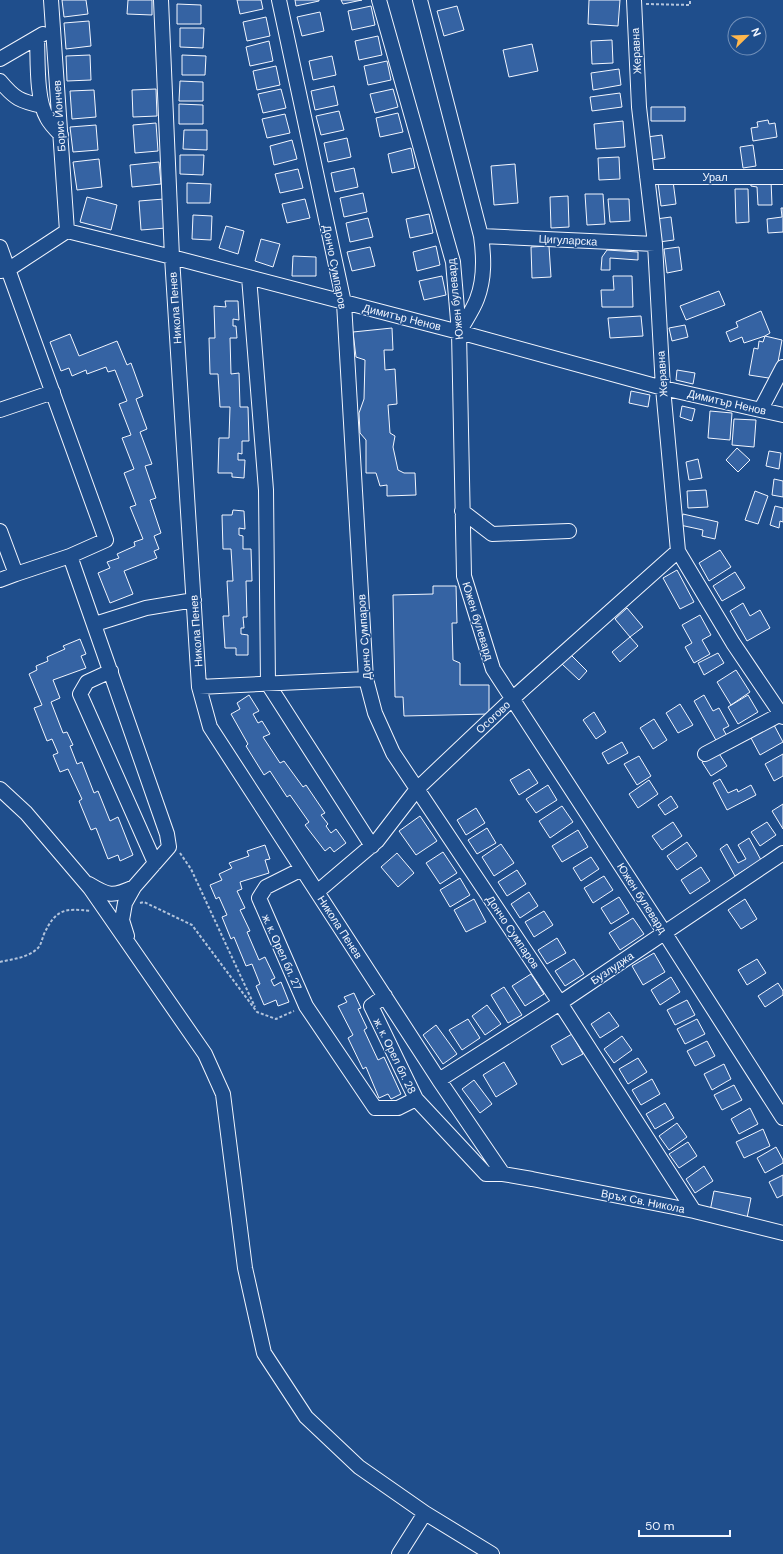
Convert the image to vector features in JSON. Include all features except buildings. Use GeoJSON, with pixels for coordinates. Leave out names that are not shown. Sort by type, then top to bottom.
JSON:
{"type":"FeatureCollection","features":[{"type":"Feature","properties":{"kind":"street","name":"Борис Йончев"},"geometry":{"type":"LineString","coordinates":[[51,0],[67,231]]}},
{"type":"Feature","properties":{"kind":"street","name":"Никола Пенев"},"geometry":{"type":"LineString","coordinates":[[161,0],[172,257],[199,687],[210,727],[439,1080],[503,1174]]}},
{"type":"Feature","properties":{"kind":"street","name":"Дончо Сумпаров"},"geometry":{"type":"LineString","coordinates":[[279,0],[344,303],[366,679],[375,713],[393,753],[560,1003],[694,1211]]}},
{"type":"Feature","properties":{"kind":"street","name":"Южен булевард"},"geometry":{"type":"LineString","coordinates":[[379,0],[453,262],[459,332],[464,576],[493,669],[783,1118]]}},
{"type":"Feature","properties":{"kind":"street"},"geometry":{"type":"LineString","coordinates":[[420,0],[481,236],[484,258],[483,278],[478,298],[459,332]]}},
{"type":"Feature","properties":{"kind":"street","name":"Жеравна"},"geometry":{"type":"LineString","coordinates":[[634,2],[639,107],[655,244],[663,388],[678,551],[733,643],[782,715]]}},
{"type":"Feature","properties":{"kind":"street"},"geometry":{"type":"LineString","coordinates":[[0,59],[37,38],[53,26]]}},
{"type":"Feature","properties":{"kind":"street"},"geometry":{"type":"LineString","coordinates":[[37,38],[39,85],[42,106],[47,119],[61,135]]}},
{"type":"Feature","properties":{"kind":"street"},"geometry":{"type":"LineString","coordinates":[[0,81],[9,92],[21,101],[42,106]]}},
{"type":"Feature","properties":{"kind":"street","name":"Урал"},"geometry":{"type":"LineString","coordinates":[[647,177],[783,177]]}},
{"type":"Feature","properties":{"kind":"street"},"geometry":{"type":"LineString","coordinates":[[4,270],[67,231]]}},
{"type":"Feature","properties":{"kind":"street","name":"Димитър Ненов"},"geometry":{"type":"LineString","coordinates":[[67,231],[459,332],[663,388],[783,415]]}},
{"type":"Feature","properties":{"kind":"street","name":"Цигуларска"},"geometry":{"type":"LineString","coordinates":[[481,236],[655,244]]}},
{"type":"Feature","properties":{"kind":"street"},"geometry":{"type":"LineString","coordinates":[[0,246],[4,270],[53,392],[106,540],[70,556],[0,580]]}},
{"type":"Feature","properties":{"kind":"street"},"geometry":{"type":"LineString","coordinates":[[249,277],[266,490],[268,684],[372,846]]}},
{"type":"Feature","properties":{"kind":"street"},"geometry":{"type":"LineString","coordinates":[[761,409],[783,367]]}},
{"type":"Feature","properties":{"kind":"street"},"geometry":{"type":"LineString","coordinates":[[0,410],[53,392]]}},
{"type":"Feature","properties":{"kind":"street"},"geometry":{"type":"LineString","coordinates":[[462,511],[492,534],[569,531]]}},
{"type":"Feature","properties":{"kind":"street"},"geometry":{"type":"LineString","coordinates":[[0,531],[16,574]]}},
{"type":"Feature","properties":{"kind":"street","name":"Осогово"},"geometry":{"type":"LineString","coordinates":[[317,892],[372,846],[417,789],[512,699],[678,551]]}},
{"type":"Feature","properties":{"kind":"street"},"geometry":{"type":"LineString","coordinates":[[70,556],[95,624],[167,834],[169,847],[134,887],[125,903],[122,920],[132,948]]}},
{"type":"Feature","properties":{"kind":"street"},"geometry":{"type":"LineString","coordinates":[[95,624],[146,608],[194,600]]}},
{"type":"Feature","properties":{"kind":"street"},"geometry":{"type":"LineString","coordinates":[[111,671],[87,682],[80,694],[155,863]]}},
{"type":"Feature","properties":{"kind":"street"},"geometry":{"type":"LineString","coordinates":[[199,687],[366,679]]}},
{"type":"Feature","properties":{"kind":"street"},"geometry":{"type":"LineString","coordinates":[[705,754],[782,715]]}},
{"type":"Feature","properties":{"kind":"street"},"geometry":{"type":"LineString","coordinates":[[0,789],[26,813],[85,882],[204,1054],[223,1094],[245,1268],[264,1353],[306,1418],[359,1467],[424,1512],[492,1554]]}},
{"type":"Feature","properties":{"kind":"street","name":"Бузлуджа"},"geometry":{"type":"LineString","coordinates":[[439,1080],[560,1003],[783,853]]}},
{"type":"Feature","properties":{"kind":"street","name":"ж. к. Орел бл. 27"},"geometry":{"type":"LineString","coordinates":[[302,869],[266,887],[258,898],[306,1006],[375,1108],[398,1108],[416,1099]]}},
{"type":"Feature","properties":{"kind":"street"},"geometry":{"type":"LineString","coordinates":[[85,882],[104,893],[117,895],[134,887]]}},
{"type":"Feature","properties":{"kind":"street","name":"ж. к. Орел бл. 28"},"geometry":{"type":"LineString","coordinates":[[385,996],[371,1006],[416,1099]]}},
{"type":"Feature","properties":{"kind":"street","name":"Връх Св. Никола"},"geometry":{"type":"LineString","coordinates":[[416,1099],[486,1174],[503,1174],[694,1211],[783,1233]]}},
{"type":"Feature","properties":{"kind":"street"},"geometry":{"type":"LineString","coordinates":[[400,1554],[424,1512]]}},
{"type":"Feature","properties":{"kind":"path"},"geometry":{"type":"LineString","coordinates":[[634,2],[690,5],[690,0]]}},
{"type":"Feature","properties":{"kind":"path"},"geometry":{"type":"LineString","coordinates":[[179,852],[191,869],[257,1012]]}},
{"type":"Feature","properties":{"kind":"path"},"geometry":{"type":"LineString","coordinates":[[124,907],[144,902],[192,925],[257,1012],[276,1019],[306,1006]]}},
{"type":"Feature","properties":{"kind":"path"},"geometry":{"type":"LineString","coordinates":[[0,962],[25,956],[38,948],[44,933],[55,916],[65,910],[108,914]]}}]}
